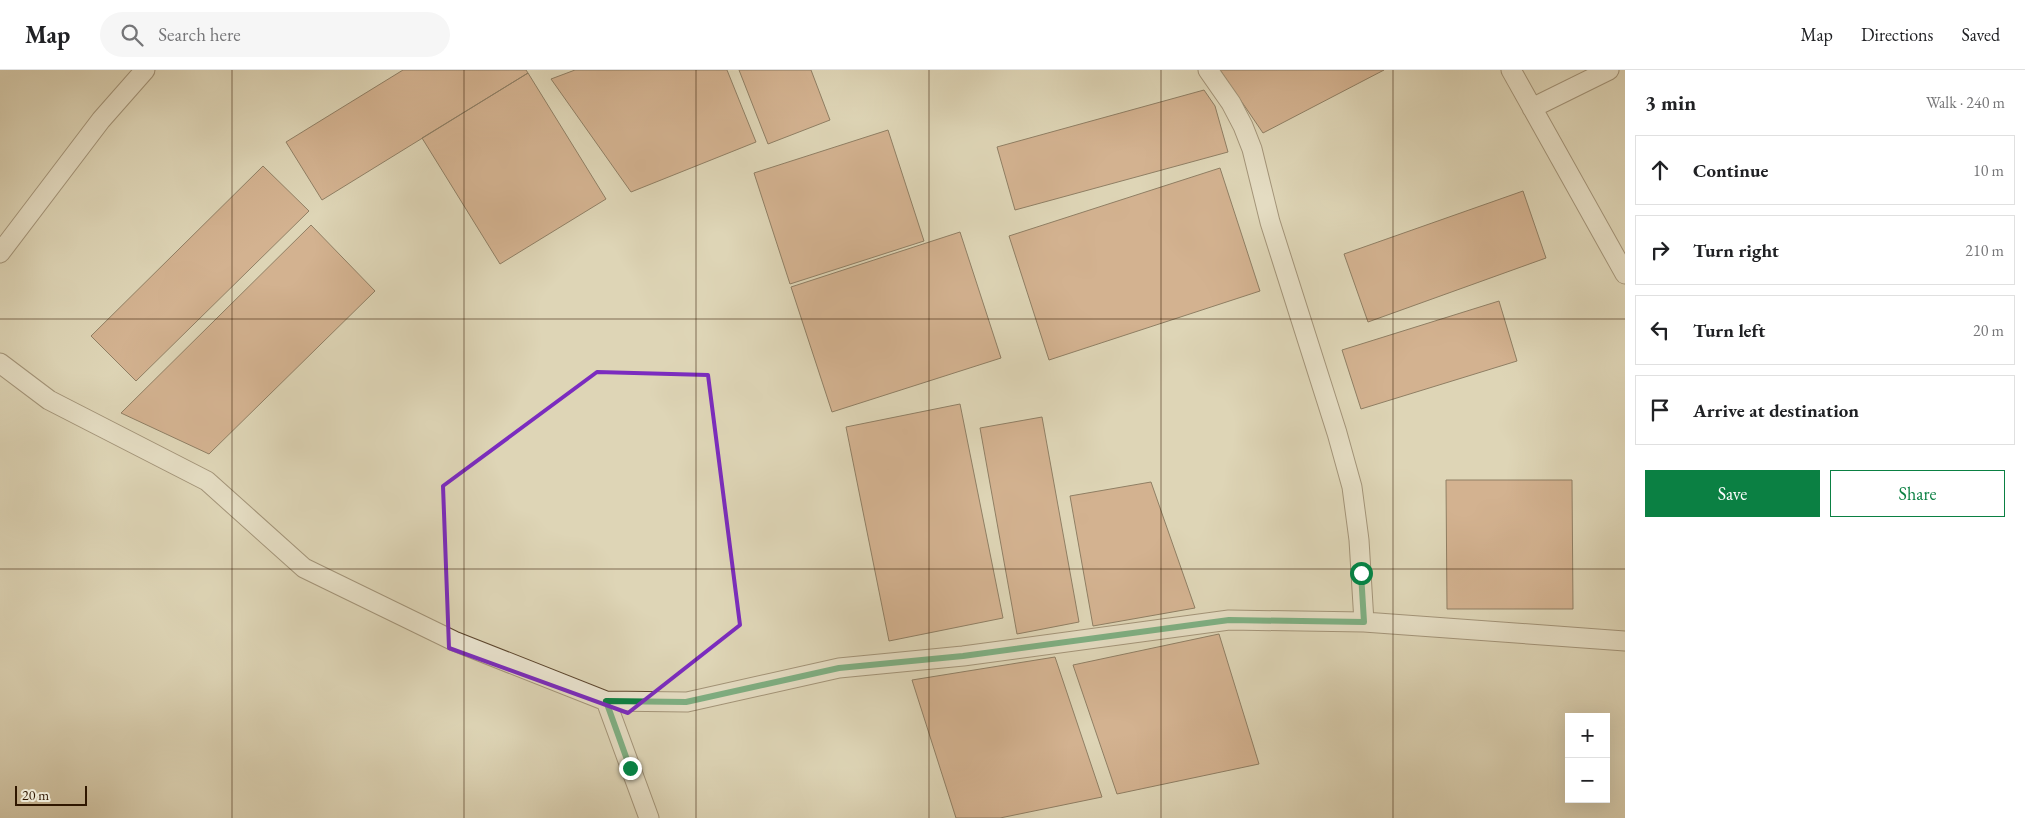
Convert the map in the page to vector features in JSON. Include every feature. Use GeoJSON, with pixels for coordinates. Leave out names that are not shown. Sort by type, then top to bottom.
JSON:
{"type":"FeatureCollection","features":[{"type":"Feature","properties":{"kind":"street"},"geometry":{"type":"LineString","coordinates":[[0,253],[101,120],[145,70]]}},
{"type":"Feature","properties":{"kind":"street"},"geometry":{"type":"LineString","coordinates":[[1208,70],[1231,103],[1252,149],[1270,222],[1337,433],[1352,487],[1356,513],[1364,622]]}},
{"type":"Feature","properties":{"kind":"street"},"geometry":{"type":"LineString","coordinates":[[1511,70],[1625,274]]}},
{"type":"Feature","properties":{"kind":"street"},"geometry":{"type":"LineString","coordinates":[[1532,108],[1610,70]]}},
{"type":"Feature","properties":{"kind":"street"},"geometry":{"type":"LineString","coordinates":[[0,363],[49,400],[206,481],[304,568],[454,641],[606,701],[686,702],[839,668],[963,656],[1229,620],[1364,622],[1625,641]]}},
{"type":"Feature","properties":{"kind":"street"},"geometry":{"type":"LineString","coordinates":[[606,701],[649,818]]}},
{"type":"Feature","properties":{"kind":"highlighted area"},"geometry":{"type":"Polygon","coordinates":[[[597,372],[708,375],[740,625],[628,713],[449,648],[443,486],[597,372]]]}},
{"type":"Feature","properties":{"kind":"building"},"geometry":{"type":"Polygon","coordinates":[[[403,70],[526,70],[528,73],[322,200],[286,142],[403,70]]]}},
{"type":"Feature","properties":{"kind":"building"},"geometry":{"type":"Polygon","coordinates":[[[575,70],[727,70],[756,142],[631,192],[551,79],[575,70]]]}},
{"type":"Feature","properties":{"kind":"building"},"geometry":{"type":"Polygon","coordinates":[[[739,70],[811,70],[830,120],[768,144],[739,70]]]}},
{"type":"Feature","properties":{"kind":"building"},"geometry":{"type":"Polygon","coordinates":[[[1220,70],[1384,70],[1263,133],[1220,70]]]}},
{"type":"Feature","properties":{"kind":"building"},"geometry":{"type":"Polygon","coordinates":[[[528,73],[606,199],[500,264],[422,138],[528,73]]]}},
{"type":"Feature","properties":{"kind":"building"},"geometry":{"type":"Polygon","coordinates":[[[1204,90],[1215,106],[1228,152],[1015,210],[997,147],[1204,90]]]}},
{"type":"Feature","properties":{"kind":"building"},"geometry":{"type":"Polygon","coordinates":[[[888,130],[924,241],[790,284],[754,173],[888,130]]]}},
{"type":"Feature","properties":{"kind":"building"},"geometry":{"type":"Polygon","coordinates":[[[263,166],[309,211],[136,381],[91,336],[263,166]]]}},
{"type":"Feature","properties":{"kind":"building"},"geometry":{"type":"Polygon","coordinates":[[[1220,168],[1260,291],[1049,360],[1009,236],[1220,168]]]}},
{"type":"Feature","properties":{"kind":"building"},"geometry":{"type":"Polygon","coordinates":[[[1523,191],[1546,258],[1368,322],[1344,254],[1523,191]]]}},
{"type":"Feature","properties":{"kind":"building"},"geometry":{"type":"Polygon","coordinates":[[[311,225],[375,291],[209,454],[121,413],[311,225]]]}},
{"type":"Feature","properties":{"kind":"building"},"geometry":{"type":"Polygon","coordinates":[[[960,232],[1001,358],[832,412],[791,287],[960,232]]]}},
{"type":"Feature","properties":{"kind":"building"},"geometry":{"type":"Polygon","coordinates":[[[1499,301],[1517,361],[1361,409],[1342,350],[1499,301]]]}},
{"type":"Feature","properties":{"kind":"building"},"geometry":{"type":"Polygon","coordinates":[[[960,404],[1003,618],[889,641],[846,427],[960,404]]]}},
{"type":"Feature","properties":{"kind":"building"},"geometry":{"type":"Polygon","coordinates":[[[1042,417],[1079,622],[1017,634],[980,428],[1042,417]]]}},
{"type":"Feature","properties":{"kind":"building"},"geometry":{"type":"Polygon","coordinates":[[[1446,480],[1572,480],[1573,609],[1447,609],[1446,480]]]}},
{"type":"Feature","properties":{"kind":"building"},"geometry":{"type":"Polygon","coordinates":[[[1151,482],[1195,608],[1093,626],[1070,496],[1151,482]]]}},
{"type":"Feature","properties":{"kind":"building"},"geometry":{"type":"Polygon","coordinates":[[[1219,634],[1259,764],[1117,794],[1073,665],[1219,634]]]}},
{"type":"Feature","properties":{"kind":"building"},"geometry":{"type":"Polygon","coordinates":[[[1055,657],[1102,797],[1000,818],[956,818],[912,680],[1055,657]]]}},
{"type":"Feature","properties":{"kind":"route"},"geometry":{"type":"LineString","coordinates":[[630,768],[606,701],[686,702],[839,668],[963,656],[1229,620],[1364,622],[1361,573]]}}]}
